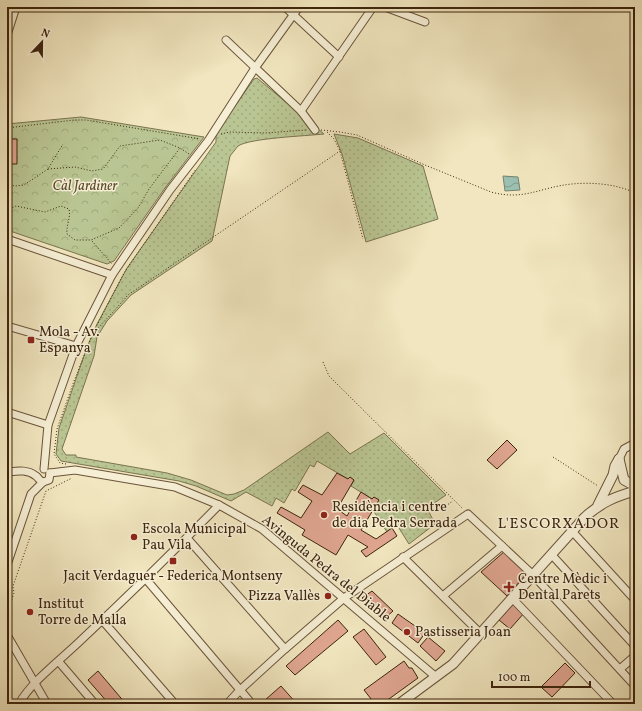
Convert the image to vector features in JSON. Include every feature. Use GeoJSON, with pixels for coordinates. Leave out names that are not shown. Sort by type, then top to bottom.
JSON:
{"type":"FeatureCollection","features":[{"type":"Feature","properties":{"kind":"street"},"geometry":{"type":"LineString","coordinates":[[7,35],[16,7]]}},
{"type":"Feature","properties":{"kind":"street"},"geometry":{"type":"LineString","coordinates":[[285,7],[339,57]]}},
{"type":"Feature","properties":{"kind":"street"},"geometry":{"type":"LineString","coordinates":[[44,469],[48,425],[76,346],[114,272],[170,190],[197,161],[208,141],[255,68],[299,7]]}},
{"type":"Feature","properties":{"kind":"street"},"geometry":{"type":"LineString","coordinates":[[301,111],[373,7]]}},
{"type":"Feature","properties":{"kind":"street"},"geometry":{"type":"LineString","coordinates":[[386,7],[425,22]]}},
{"type":"Feature","properties":{"kind":"street"},"geometry":{"type":"LineString","coordinates":[[226,40],[301,111],[314,130]]}},
{"type":"Feature","properties":{"kind":"street"},"geometry":{"type":"LineString","coordinates":[[7,239],[114,272]]}},
{"type":"Feature","properties":{"kind":"street"},"geometry":{"type":"LineString","coordinates":[[7,326],[76,346]]}},
{"type":"Feature","properties":{"kind":"street"},"geometry":{"type":"LineString","coordinates":[[7,412],[48,425]]}},
{"type":"Feature","properties":{"kind":"street"},"geometry":{"type":"LineString","coordinates":[[618,496],[620,463],[624,449],[635,443]]}},
{"type":"Feature","properties":{"kind":"street"},"geometry":{"type":"LineString","coordinates":[[598,505],[613,475],[615,466],[620,463]]}},
{"type":"Feature","properties":{"kind":"street"},"geometry":{"type":"LineString","coordinates":[[620,463],[624,480],[635,486]]}},
{"type":"Feature","properties":{"kind":"street"},"geometry":{"type":"LineString","coordinates":[[7,472],[28,471],[40,480],[49,480],[50,473],[48,470],[44,469]]}},
{"type":"Feature","properties":{"kind":"street"},"geometry":{"type":"LineString","coordinates":[[7,565],[31,494],[40,480],[38,472],[44,469]]}},
{"type":"Feature","properties":{"kind":"street","name":"Avinguda Pedra del Diable"},"geometry":{"type":"LineString","coordinates":[[50,473],[75,470],[175,487],[219,505],[262,529],[436,677]]}},
{"type":"Feature","properties":{"kind":"street"},"geometry":{"type":"LineString","coordinates":[[613,475],[614,487],[618,496]]}},
{"type":"Feature","properties":{"kind":"street"},"geometry":{"type":"LineString","coordinates":[[399,704],[453,664],[571,530],[598,505],[618,496],[635,491]]}},
{"type":"Feature","properties":{"kind":"street"},"geometry":{"type":"LineString","coordinates":[[19,704],[23,696],[35,683],[59,662],[219,505]]}},
{"type":"Feature","properties":{"kind":"street"},"geometry":{"type":"LineString","coordinates":[[226,704],[285,649],[344,598],[468,514],[532,574],[635,686]]}},
{"type":"Feature","properties":{"kind":"street"},"geometry":{"type":"LineString","coordinates":[[571,530],[635,600]]}},
{"type":"Feature","properties":{"kind":"street"},"geometry":{"type":"LineString","coordinates":[[187,538],[285,649]]}},
{"type":"Feature","properties":{"kind":"street"},"geometry":{"type":"LineString","coordinates":[[443,596],[502,546]]}},
{"type":"Feature","properties":{"kind":"street"},"geometry":{"type":"LineString","coordinates":[[551,554],[635,646]]}},
{"type":"Feature","properties":{"kind":"street"},"geometry":{"type":"LineString","coordinates":[[403,557],[480,632]]}},
{"type":"Feature","properties":{"kind":"street"},"geometry":{"type":"LineString","coordinates":[[145,578],[252,704]]}},
{"type":"Feature","properties":{"kind":"street"},"geometry":{"type":"LineString","coordinates":[[512,598],[613,704]]}},
{"type":"Feature","properties":{"kind":"street"},"geometry":{"type":"LineString","coordinates":[[102,620],[175,704]]}},
{"type":"Feature","properties":{"kind":"street"},"geometry":{"type":"LineString","coordinates":[[7,635],[47,704]]}},
{"type":"Feature","properties":{"kind":"street"},"geometry":{"type":"LineString","coordinates":[[620,670],[635,656]]}},
{"type":"Feature","properties":{"kind":"street"},"geometry":{"type":"LineString","coordinates":[[59,662],[95,704]]}},
{"type":"Feature","properties":{"kind":"path"},"geometry":{"type":"LineString","coordinates":[[7,128],[74,120],[86,120],[208,141],[218,135],[230,132],[265,133],[314,130],[340,132],[358,135],[425,165],[491,192],[500,194],[523,195],[567,185],[586,184],[618,186],[635,193]]}},
{"type":"Feature","properties":{"kind":"path"},"geometry":{"type":"LineString","coordinates":[[326,131],[334,139],[340,151],[363,239]]}},
{"type":"Feature","properties":{"kind":"path"},"geometry":{"type":"LineString","coordinates":[[7,614],[14,593],[13,586],[46,492],[73,477],[76,466],[60,463],[54,454],[56,435],[74,381],[94,331],[124,273],[197,161],[180,148],[160,140],[120,146],[103,169],[92,171],[74,167],[48,169]]}},
{"type":"Feature","properties":{"kind":"path"},"geometry":{"type":"LineString","coordinates":[[7,184],[16,186],[24,185],[48,169],[63,144]]}},
{"type":"Feature","properties":{"kind":"path"},"geometry":{"type":"LineString","coordinates":[[7,210],[16,206],[45,212],[61,206],[69,209],[70,216],[66,228],[67,234],[75,240],[91,240],[119,228],[138,208],[148,189],[180,148]]}},
{"type":"Feature","properties":{"kind":"path"},"geometry":{"type":"LineString","coordinates":[[88,336],[128,295],[340,151]]}},
{"type":"Feature","properties":{"kind":"path"},"geometry":{"type":"LineString","coordinates":[[91,240],[114,272]]}},
{"type":"Feature","properties":{"kind":"path"},"geometry":{"type":"LineString","coordinates":[[323,362],[329,376],[468,514]]}},
{"type":"Feature","properties":{"kind":"path"},"geometry":{"type":"LineString","coordinates":[[553,457],[606,490]]}},
{"type":"Feature","properties":{"kind":"path"},"geometry":{"type":"LineString","coordinates":[[438,511],[454,500]]}},
{"type":"Feature","properties":{"kind":"green space"},"geometry":{"type":"Polygon","coordinates":[[[257,78],[324,134],[266,139],[244,143],[237,147],[230,156],[212,241],[131,295],[107,321],[97,337],[94,356],[62,449],[66,455],[76,455],[76,457],[167,473],[191,480],[227,495],[244,490],[328,432],[350,454],[384,433],[446,495],[427,508],[435,524],[409,544],[397,525],[387,532],[373,510],[372,499],[351,486],[354,480],[350,477],[348,479],[317,461],[314,467],[310,465],[295,491],[292,489],[284,503],[276,498],[272,506],[246,492],[231,501],[196,486],[179,481],[61,461],[56,454],[59,428],[87,347],[97,324],[127,268],[216,142],[216,133],[254,79],[257,78]]]}},
{"type":"Feature","properties":{"kind":"green space","name":"Càl Jardiner"},"geometry":{"type":"Polygon","coordinates":[[[81,117],[204,137],[165,188],[114,261],[107,264],[7,230],[7,124],[81,117]]]}},
{"type":"Feature","properties":{"kind":"green space"},"geometry":{"type":"Polygon","coordinates":[[[334,134],[358,138],[423,166],[438,219],[366,242],[342,154],[334,134]]]}},
{"type":"Feature","properties":{"kind":"water"},"geometry":{"type":"Polygon","coordinates":[[[503,176],[518,177],[520,190],[505,191],[503,176]]]}},
{"type":"Feature","properties":{"kind":"building"},"geometry":{"type":"Polygon","coordinates":[[[8,139],[17,139],[17,164],[7,164],[8,139]]]}},
{"type":"Feature","properties":{"kind":"building"},"geometry":{"type":"Polygon","coordinates":[[[507,440],[517,450],[497,469],[487,460],[507,440]]]}},
{"type":"Feature","properties":{"kind":"building","name":"Residència i centre de dia Pedra Serrada"},"geometry":{"type":"Polygon","coordinates":[[[337,473],[348,479],[350,477],[354,480],[337,509],[347,516],[361,492],[372,499],[374,497],[379,500],[361,530],[376,539],[392,528],[397,536],[366,557],[361,551],[368,547],[348,535],[336,555],[302,535],[305,530],[277,513],[281,507],[301,518],[312,501],[298,492],[303,485],[322,495],[337,473]]]}},
{"type":"Feature","properties":{"kind":"building"},"geometry":{"type":"Polygon","coordinates":[[[505,551],[528,572],[507,596],[481,572],[505,551]]]}},
{"type":"Feature","properties":{"kind":"building"},"geometry":{"type":"Polygon","coordinates":[[[372,591],[393,611],[384,619],[362,598],[372,591]]]}},
{"type":"Feature","properties":{"kind":"building"},"geometry":{"type":"Polygon","coordinates":[[[514,603],[525,612],[510,629],[499,620],[514,603]]]}},
{"type":"Feature","properties":{"kind":"building"},"geometry":{"type":"Polygon","coordinates":[[[398,614],[425,633],[418,643],[392,623],[398,614]]]}},
{"type":"Feature","properties":{"kind":"building"},"geometry":{"type":"Polygon","coordinates":[[[338,620],[348,631],[295,675],[286,666],[338,620]]]}},
{"type":"Feature","properties":{"kind":"building"},"geometry":{"type":"Polygon","coordinates":[[[364,629],[386,657],[376,665],[353,637],[364,629]]]}},
{"type":"Feature","properties":{"kind":"building"},"geometry":{"type":"Polygon","coordinates":[[[428,637],[445,651],[436,661],[420,646],[428,637]]]}},
{"type":"Feature","properties":{"kind":"building"},"geometry":{"type":"Polygon","coordinates":[[[404,661],[409,668],[412,668],[418,678],[382,704],[375,704],[364,690],[404,661]]]}},
{"type":"Feature","properties":{"kind":"building"},"geometry":{"type":"Polygon","coordinates":[[[565,663],[575,673],[552,697],[541,687],[565,663]]]}},
{"type":"Feature","properties":{"kind":"building"},"geometry":{"type":"Polygon","coordinates":[[[98,671],[126,704],[109,704],[88,680],[98,671]]]}},
{"type":"Feature","properties":{"kind":"building"},"geometry":{"type":"Polygon","coordinates":[[[281,686],[297,704],[269,704],[265,700],[281,686]]]}},
{"type":"Feature","properties":{"kind":"building"},"geometry":{"type":"Polygon","coordinates":[[[371,699],[375,704],[364,704],[371,699]]]}},
{"type":"Feature","properties":{"kind":"place","name":"Mola - Av. Espanya"},"geometry":{"type":"Point","coordinates":[31,340]}},
{"type":"Feature","properties":{"kind":"place","name":"Residència i centre de dia Pedra Serrada"},"geometry":{"type":"Point","coordinates":[324,515]}},
{"type":"Feature","properties":{"kind":"place","name":"Escola Municipal Pau Vila"},"geometry":{"type":"Point","coordinates":[134,537]}},
{"type":"Feature","properties":{"kind":"place","name":"Jacit Verdaguer - Federica Montseny"},"geometry":{"type":"Point","coordinates":[173,561]}},
{"type":"Feature","properties":{"kind":"place","name":"Centre Mèdic i Dental Parets"},"geometry":{"type":"Point","coordinates":[509,587]}},
{"type":"Feature","properties":{"kind":"place","name":"Pizza Vallès"},"geometry":{"type":"Point","coordinates":[328,596]}},
{"type":"Feature","properties":{"kind":"place","name":"Institut Torre de Malla"},"geometry":{"type":"Point","coordinates":[30,612]}},
{"type":"Feature","properties":{"kind":"place","name":"Pastisseria Joan"},"geometry":{"type":"Point","coordinates":[407,632]}},
{"type":"Feature","properties":{"kind":"district","name":"L'ESCORXADOR"},"geometry":{"type":"Point","coordinates":[559,524]}}]}
